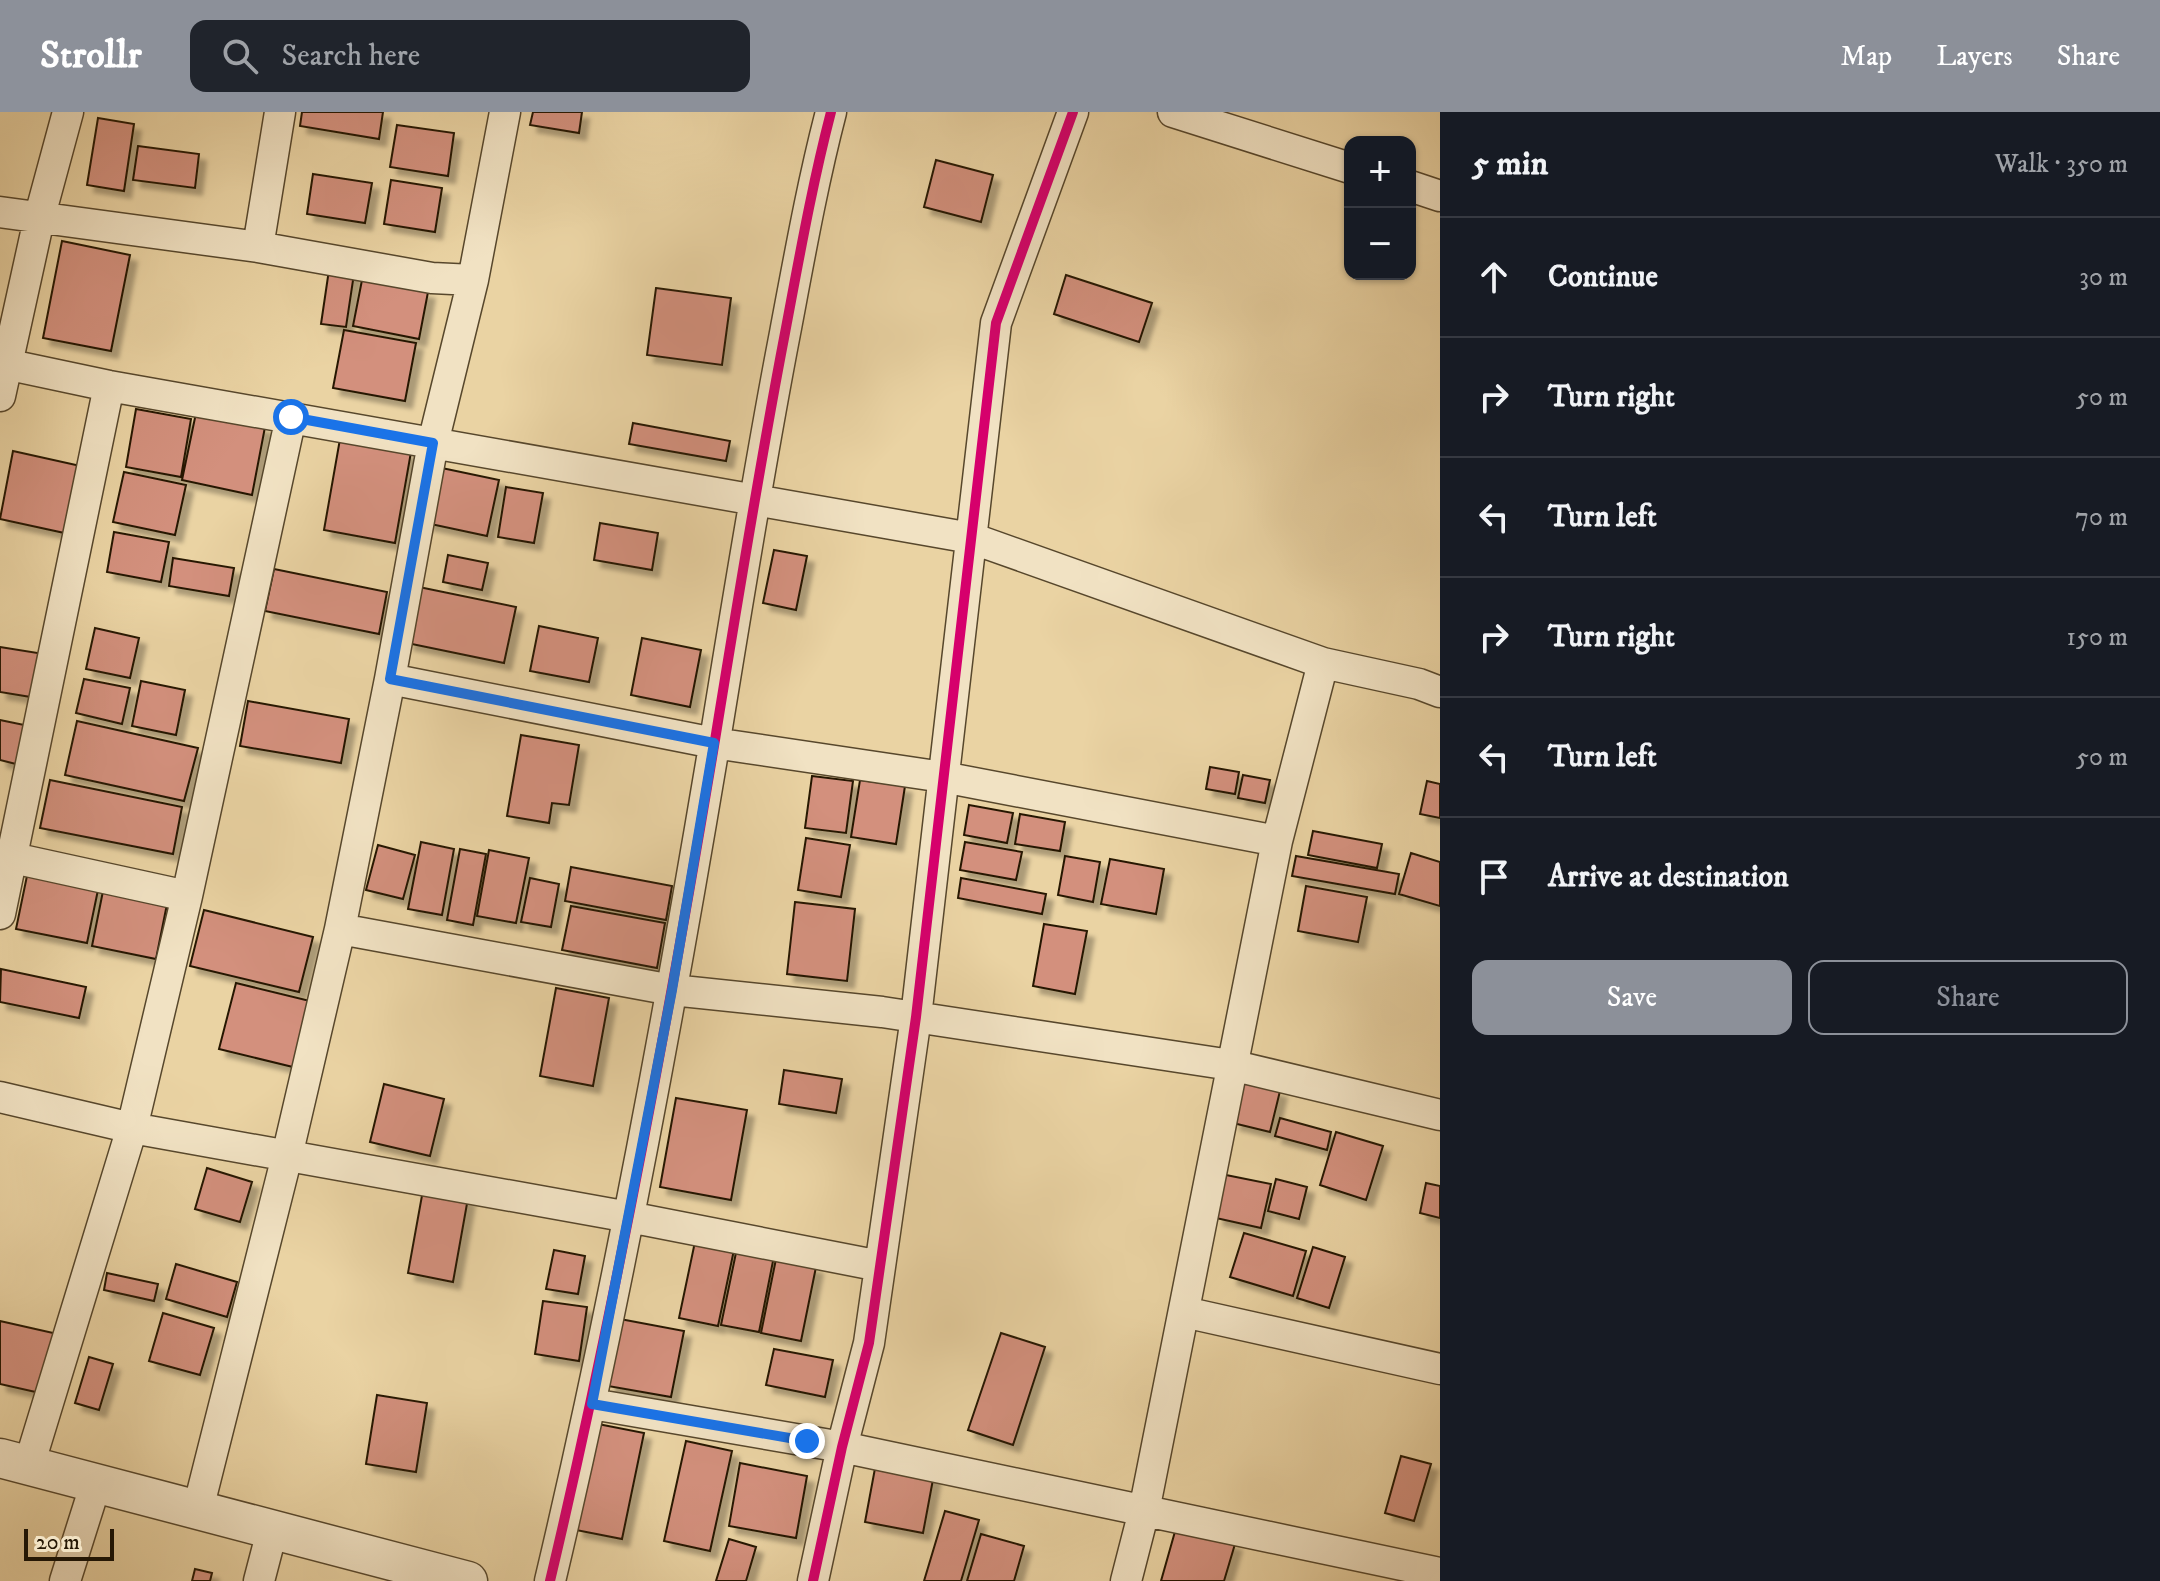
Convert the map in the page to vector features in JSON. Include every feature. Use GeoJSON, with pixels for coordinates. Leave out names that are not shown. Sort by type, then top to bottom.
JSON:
{"type":"FeatureCollection","features":[{"type":"Feature","properties":{"kind":"street"},"geometry":{"type":"LineString","coordinates":[[0,396],[4,364],[68,112]]}},
{"type":"Feature","properties":{"kind":"street"},"geometry":{"type":"LineString","coordinates":[[258,247],[280,112]]}},
{"type":"Feature","properties":{"kind":"street"},"geometry":{"type":"LineString","coordinates":[[198,1509],[287,1156],[340,929],[433,443],[473,280],[505,112]]}},
{"type":"Feature","properties":{"kind":"street"},"geometry":{"type":"LineString","coordinates":[[550,1581],[592,1404],[629,1217],[672,990],[754,497],[815,171],[831,112]]}},
{"type":"Feature","properties":{"kind":"street"},"geometry":{"type":"LineString","coordinates":[[813,1581],[842,1447],[869,1343],[916,1017],[996,323],[1073,112]]}},
{"type":"Feature","properties":{"kind":"street"},"geometry":{"type":"LineString","coordinates":[[1173,112],[1344,166]]}},
{"type":"Feature","properties":{"kind":"street"},"geometry":{"type":"LineString","coordinates":[[1416,188],[1440,196]]}},
{"type":"Feature","properties":{"kind":"street"},"geometry":{"type":"LineString","coordinates":[[0,212],[258,247],[432,278],[473,280]]}},
{"type":"Feature","properties":{"kind":"street"},"geometry":{"type":"LineString","coordinates":[[4,364],[109,386],[754,497],[971,538],[1323,663],[1419,684],[1440,692]]}},
{"type":"Feature","properties":{"kind":"street"},"geometry":{"type":"LineString","coordinates":[[0,914],[96,435],[109,386]]}},
{"type":"Feature","properties":{"kind":"street"},"geometry":{"type":"LineString","coordinates":[[291,417],[187,896],[132,1128],[15,1461],[468,1581]]}},
{"type":"Feature","properties":{"kind":"street"},"geometry":{"type":"LineString","coordinates":[[1126,1581],[1144,1511],[1277,841],[1323,663]]}},
{"type":"Feature","properties":{"kind":"street"},"geometry":{"type":"LineString","coordinates":[[390,679],[714,743],[943,777],[1277,841]]}},
{"type":"Feature","properties":{"kind":"street"},"geometry":{"type":"LineString","coordinates":[[13,858],[187,896]]}},
{"type":"Feature","properties":{"kind":"street"},"geometry":{"type":"LineString","coordinates":[[340,929],[672,990],[916,1017],[1231,1065],[1440,1115]]}},
{"type":"Feature","properties":{"kind":"street"},"geometry":{"type":"LineString","coordinates":[[0,1097],[132,1128],[629,1217],[880,1266]]}},
{"type":"Feature","properties":{"kind":"street"},"geometry":{"type":"LineString","coordinates":[[1184,1312],[1440,1369]]}},
{"type":"Feature","properties":{"kind":"street"},"geometry":{"type":"LineString","coordinates":[[592,1404],[842,1447],[1440,1573]]}},
{"type":"Feature","properties":{"kind":"street"},"geometry":{"type":"LineString","coordinates":[[65,1581],[96,1483]]}},
{"type":"Feature","properties":{"kind":"street"},"geometry":{"type":"LineString","coordinates":[[259,1581],[272,1531]]}},
{"type":"Feature","properties":{"kind":"building"},"geometry":{"type":"Polygon","coordinates":[[[302,112],[383,112],[379,139],[300,126],[302,112]]]}},
{"type":"Feature","properties":{"kind":"building"},"geometry":{"type":"Polygon","coordinates":[[[533,112],[582,112],[579,133],[530,125],[533,112]]]}},
{"type":"Feature","properties":{"kind":"building"},"geometry":{"type":"Polygon","coordinates":[[[98,118],[134,124],[124,191],[87,185],[98,118]]]}},
{"type":"Feature","properties":{"kind":"building"},"geometry":{"type":"Polygon","coordinates":[[[397,125],[454,133],[448,176],[390,167],[397,125]]]}},
{"type":"Feature","properties":{"kind":"building"},"geometry":{"type":"Polygon","coordinates":[[[138,146],[199,154],[195,188],[133,180],[138,146]]]}},
{"type":"Feature","properties":{"kind":"building"},"geometry":{"type":"Polygon","coordinates":[[[936,160],[993,175],[981,222],[924,207],[936,160]]]}},
{"type":"Feature","properties":{"kind":"building"},"geometry":{"type":"Polygon","coordinates":[[[313,174],[372,183],[365,223],[307,214],[313,174]]]}},
{"type":"Feature","properties":{"kind":"building"},"geometry":{"type":"Polygon","coordinates":[[[391,180],[442,188],[435,232],[384,224],[391,180]]]}},
{"type":"Feature","properties":{"kind":"building"},"geometry":{"type":"Polygon","coordinates":[[[62,241],[130,255],[111,351],[43,338],[62,241]]]}},
{"type":"Feature","properties":{"kind":"building"},"geometry":{"type":"Polygon","coordinates":[[[330,263],[355,267],[346,327],[321,324],[330,263]]]}},
{"type":"Feature","properties":{"kind":"building"},"geometry":{"type":"Polygon","coordinates":[[[1066,275],[1152,303],[1139,342],[1054,314],[1066,275]]]}},
{"type":"Feature","properties":{"kind":"building"},"geometry":{"type":"Polygon","coordinates":[[[362,280],[428,292],[419,339],[353,326],[362,280]]]}},
{"type":"Feature","properties":{"kind":"building"},"geometry":{"type":"Polygon","coordinates":[[[656,288],[731,298],[722,365],[647,355],[656,288]]]}},
{"type":"Feature","properties":{"kind":"building"},"geometry":{"type":"Polygon","coordinates":[[[344,330],[416,343],[405,401],[333,388],[344,330]]]}},
{"type":"Feature","properties":{"kind":"building"},"geometry":{"type":"Polygon","coordinates":[[[136,409],[191,419],[181,477],[126,467],[136,409]]]}},
{"type":"Feature","properties":{"kind":"building"},"geometry":{"type":"Polygon","coordinates":[[[196,413],[265,427],[252,495],[182,480],[196,413]]]}},
{"type":"Feature","properties":{"kind":"building"},"geometry":{"type":"Polygon","coordinates":[[[633,423],[730,441],[726,461],[629,444],[633,423]]]}},
{"type":"Feature","properties":{"kind":"building"},"geometry":{"type":"Polygon","coordinates":[[[340,439],[411,452],[395,543],[324,530],[340,439]]]}},
{"type":"Feature","properties":{"kind":"building"},"geometry":{"type":"Polygon","coordinates":[[[13,451],[85,467],[69,534],[0,519],[13,451]]]}},
{"type":"Feature","properties":{"kind":"building"},"geometry":{"type":"Polygon","coordinates":[[[437,467],[499,480],[487,536],[426,523],[437,467]]]}},
{"type":"Feature","properties":{"kind":"building"},"geometry":{"type":"Polygon","coordinates":[[[124,472],[186,485],[175,535],[113,522],[124,472]]]}},
{"type":"Feature","properties":{"kind":"building"},"geometry":{"type":"Polygon","coordinates":[[[506,487],[543,493],[534,543],[498,537],[506,487]]]}},
{"type":"Feature","properties":{"kind":"building"},"geometry":{"type":"Polygon","coordinates":[[[600,523],[658,533],[652,570],[594,560],[600,523]]]}},
{"type":"Feature","properties":{"kind":"building"},"geometry":{"type":"Polygon","coordinates":[[[114,532],[169,542],[161,582],[107,572],[114,532]]]}},
{"type":"Feature","properties":{"kind":"building"},"geometry":{"type":"Polygon","coordinates":[[[774,550],[807,556],[796,610],[763,603],[774,550]]]}},
{"type":"Feature","properties":{"kind":"building"},"geometry":{"type":"Polygon","coordinates":[[[448,555],[488,563],[482,590],[443,582],[448,555]]]}},
{"type":"Feature","properties":{"kind":"building"},"geometry":{"type":"Polygon","coordinates":[[[173,558],[234,568],[229,596],[169,586],[173,558]]]}},
{"type":"Feature","properties":{"kind":"building"},"geometry":{"type":"Polygon","coordinates":[[[274,569],[387,592],[379,634],[265,611],[274,569]]]}},
{"type":"Feature","properties":{"kind":"building"},"geometry":{"type":"Polygon","coordinates":[[[419,587],[516,607],[504,663],[407,643],[419,587]]]}},
{"type":"Feature","properties":{"kind":"building"},"geometry":{"type":"Polygon","coordinates":[[[539,626],[598,638],[589,682],[530,671],[539,626]]]}},
{"type":"Feature","properties":{"kind":"building"},"geometry":{"type":"Polygon","coordinates":[[[95,628],[139,638],[130,678],[86,669],[95,628]]]}},
{"type":"Feature","properties":{"kind":"building"},"geometry":{"type":"Polygon","coordinates":[[[642,638],[701,650],[690,707],[631,695],[642,638]]]}},
{"type":"Feature","properties":{"kind":"building"},"geometry":{"type":"Polygon","coordinates":[[[0,647],[44,654],[37,698],[0,692],[0,647]]]}},
{"type":"Feature","properties":{"kind":"building"},"geometry":{"type":"Polygon","coordinates":[[[84,679],[130,688],[122,724],[76,713],[84,679]]]}},
{"type":"Feature","properties":{"kind":"building"},"geometry":{"type":"Polygon","coordinates":[[[141,681],[185,690],[176,735],[132,726],[141,681]]]}},
{"type":"Feature","properties":{"kind":"building"},"geometry":{"type":"Polygon","coordinates":[[[248,701],[349,719],[341,763],[240,746],[248,701]]]}},
{"type":"Feature","properties":{"kind":"building"},"geometry":{"type":"Polygon","coordinates":[[[0,720],[29,726],[20,765],[0,760],[0,720]]]}},
{"type":"Feature","properties":{"kind":"building"},"geometry":{"type":"Polygon","coordinates":[[[77,721],[198,748],[184,801],[65,775],[77,721]]]}},
{"type":"Feature","properties":{"kind":"building"},"geometry":{"type":"Polygon","coordinates":[[[521,735],[579,745],[569,805],[552,803],[549,823],[507,816],[521,735]]]}},
{"type":"Feature","properties":{"kind":"building"},"geometry":{"type":"Polygon","coordinates":[[[1210,767],[1239,772],[1235,794],[1206,789],[1210,767]]]}},
{"type":"Feature","properties":{"kind":"building"},"geometry":{"type":"Polygon","coordinates":[[[1243,775],[1270,780],[1265,803],[1238,798],[1243,775]]]}},
{"type":"Feature","properties":{"kind":"building"},"geometry":{"type":"Polygon","coordinates":[[[812,776],[853,781],[846,833],[805,828],[812,776]]]}},
{"type":"Feature","properties":{"kind":"building"},"geometry":{"type":"Polygon","coordinates":[[[50,780],[182,807],[173,854],[40,828],[50,780]]]}},
{"type":"Feature","properties":{"kind":"building"},"geometry":{"type":"Polygon","coordinates":[[[860,780],[905,786],[896,844],[851,837],[860,780]]]}},
{"type":"Feature","properties":{"kind":"building"},"geometry":{"type":"Polygon","coordinates":[[[1427,781],[1440,784],[1440,818],[1420,814],[1427,781]]]}},
{"type":"Feature","properties":{"kind":"building"},"geometry":{"type":"Polygon","coordinates":[[[969,805],[1013,813],[1007,843],[964,835],[969,805]]]}},
{"type":"Feature","properties":{"kind":"building"},"geometry":{"type":"Polygon","coordinates":[[[1020,814],[1065,822],[1060,851],[1015,844],[1020,814]]]}},
{"type":"Feature","properties":{"kind":"building"},"geometry":{"type":"Polygon","coordinates":[[[1313,831],[1382,844],[1377,868],[1308,855],[1313,831]]]}},
{"type":"Feature","properties":{"kind":"building"},"geometry":{"type":"Polygon","coordinates":[[[806,838],[850,845],[841,897],[798,890],[806,838]]]}},
{"type":"Feature","properties":{"kind":"building"},"geometry":{"type":"Polygon","coordinates":[[[421,842],[454,849],[442,915],[408,909],[421,842]]]}},
{"type":"Feature","properties":{"kind":"building"},"geometry":{"type":"Polygon","coordinates":[[[965,842],[1022,852],[1016,880],[960,870],[965,842]]]}},
{"type":"Feature","properties":{"kind":"building"},"geometry":{"type":"Polygon","coordinates":[[[378,845],[415,855],[403,899],[366,890],[378,845]]]}},
{"type":"Feature","properties":{"kind":"building"},"geometry":{"type":"Polygon","coordinates":[[[460,849],[486,854],[473,925],[447,920],[460,849]]]}},
{"type":"Feature","properties":{"kind":"building"},"geometry":{"type":"Polygon","coordinates":[[[489,850],[529,858],[516,923],[477,916],[489,850]]]}},
{"type":"Feature","properties":{"kind":"building"},"geometry":{"type":"Polygon","coordinates":[[[1411,853],[1440,862],[1440,906],[1399,894],[1411,853]]]}},
{"type":"Feature","properties":{"kind":"building"},"geometry":{"type":"Polygon","coordinates":[[[1065,856],[1100,862],[1093,902],[1058,895],[1065,856]]]}},
{"type":"Feature","properties":{"kind":"building"},"geometry":{"type":"Polygon","coordinates":[[[1296,856],[1399,874],[1395,894],[1292,876],[1296,856]]]}},
{"type":"Feature","properties":{"kind":"building"},"geometry":{"type":"Polygon","coordinates":[[[1110,859],[1164,869],[1156,914],[1101,904],[1110,859]]]}},
{"type":"Feature","properties":{"kind":"building"},"geometry":{"type":"Polygon","coordinates":[[[571,867],[672,886],[666,920],[565,901],[571,867]]]}},
{"type":"Feature","properties":{"kind":"building"},"geometry":{"type":"Polygon","coordinates":[[[28,871],[99,885],[87,943],[16,929],[28,871]]]}},
{"type":"Feature","properties":{"kind":"building"},"geometry":{"type":"Polygon","coordinates":[[[530,878],[559,884],[551,927],[521,922],[530,878]]]}},
{"type":"Feature","properties":{"kind":"building"},"geometry":{"type":"Polygon","coordinates":[[[961,878],[1046,894],[1042,914],[958,898],[961,878]]]}},
{"type":"Feature","properties":{"kind":"building"},"geometry":{"type":"Polygon","coordinates":[[[104,886],[168,899],[156,959],[92,946],[104,886]]]}},
{"type":"Feature","properties":{"kind":"building"},"geometry":{"type":"Polygon","coordinates":[[[1306,886],[1367,897],[1358,942],[1298,931],[1306,886]]]}},
{"type":"Feature","properties":{"kind":"building"},"geometry":{"type":"Polygon","coordinates":[[[795,902],[855,909],[847,981],[787,974],[795,902]]]}},
{"type":"Feature","properties":{"kind":"building"},"geometry":{"type":"Polygon","coordinates":[[[571,906],[665,923],[657,968],[562,950],[571,906]]]}},
{"type":"Feature","properties":{"kind":"building"},"geometry":{"type":"Polygon","coordinates":[[[204,910],[313,937],[299,992],[190,966],[204,910]]]}},
{"type":"Feature","properties":{"kind":"building"},"geometry":{"type":"Polygon","coordinates":[[[1044,924],[1087,931],[1075,994],[1033,986],[1044,924]]]}},
{"type":"Feature","properties":{"kind":"building"},"geometry":{"type":"Polygon","coordinates":[[[1,969],[86,987],[79,1018],[0,1002],[1,969]]]}},
{"type":"Feature","properties":{"kind":"building"},"geometry":{"type":"Polygon","coordinates":[[[236,983],[314,1002],[297,1068],[219,1049],[236,983]]]}},
{"type":"Feature","properties":{"kind":"building"},"geometry":{"type":"Polygon","coordinates":[[[556,988],[609,998],[593,1086],[540,1076],[556,988]]]}},
{"type":"Feature","properties":{"kind":"building"},"geometry":{"type":"Polygon","coordinates":[[[784,1070],[842,1079],[836,1113],[779,1104],[784,1070]]]}},
{"type":"Feature","properties":{"kind":"building"},"geometry":{"type":"Polygon","coordinates":[[[1243,1082],[1280,1091],[1270,1132],[1233,1123],[1243,1082]]]}},
{"type":"Feature","properties":{"kind":"building"},"geometry":{"type":"Polygon","coordinates":[[[384,1084],[444,1099],[430,1156],[370,1142],[384,1084]]]}},
{"type":"Feature","properties":{"kind":"building"},"geometry":{"type":"Polygon","coordinates":[[[676,1098],[747,1110],[731,1200],[660,1187],[676,1098]]]}},
{"type":"Feature","properties":{"kind":"building"},"geometry":{"type":"Polygon","coordinates":[[[1280,1118],[1331,1132],[1327,1150],[1275,1136],[1280,1118]]]}},
{"type":"Feature","properties":{"kind":"building"},"geometry":{"type":"Polygon","coordinates":[[[1336,1132],[1383,1146],[1366,1200],[1320,1185],[1336,1132]]]}},
{"type":"Feature","properties":{"kind":"building"},"geometry":{"type":"Polygon","coordinates":[[[207,1168],[252,1182],[240,1222],[195,1209],[207,1168]]]}},
{"type":"Feature","properties":{"kind":"building"},"geometry":{"type":"Polygon","coordinates":[[[1226,1175],[1271,1184],[1261,1228],[1216,1218],[1226,1175]]]}},
{"type":"Feature","properties":{"kind":"building"},"geometry":{"type":"Polygon","coordinates":[[[1276,1179],[1307,1187],[1299,1219],[1268,1211],[1276,1179]]]}},
{"type":"Feature","properties":{"kind":"building"},"geometry":{"type":"Polygon","coordinates":[[[1426,1183],[1440,1186],[1440,1218],[1420,1213],[1426,1183]]]}},
{"type":"Feature","properties":{"kind":"building"},"geometry":{"type":"Polygon","coordinates":[[[423,1190],[468,1198],[453,1282],[408,1273],[423,1190]]]}},
{"type":"Feature","properties":{"kind":"building"},"geometry":{"type":"Polygon","coordinates":[[[1244,1233],[1306,1251],[1293,1296],[1230,1277],[1244,1233]]]}},
{"type":"Feature","properties":{"kind":"building"},"geometry":{"type":"Polygon","coordinates":[[[696,1237],[735,1245],[718,1326],[679,1318],[696,1237]]]}},
{"type":"Feature","properties":{"kind":"building"},"geometry":{"type":"Polygon","coordinates":[[[1313,1247],[1345,1257],[1329,1308],[1297,1298],[1313,1247]]]}},
{"type":"Feature","properties":{"kind":"building"},"geometry":{"type":"Polygon","coordinates":[[[737,1248],[774,1256],[759,1332],[721,1325],[737,1248]]]}},
{"type":"Feature","properties":{"kind":"building"},"geometry":{"type":"Polygon","coordinates":[[[554,1250],[585,1256],[578,1294],[546,1289],[554,1250]]]}},
{"type":"Feature","properties":{"kind":"building"},"geometry":{"type":"Polygon","coordinates":[[[776,1259],[816,1267],[801,1341],[761,1333],[776,1259]]]}},
{"type":"Feature","properties":{"kind":"building"},"geometry":{"type":"Polygon","coordinates":[[[176,1264],[237,1282],[227,1317],[166,1299],[176,1264]]]}},
{"type":"Feature","properties":{"kind":"building"},"geometry":{"type":"Polygon","coordinates":[[[107,1273],[158,1284],[154,1301],[104,1290],[107,1273]]]}},
{"type":"Feature","properties":{"kind":"building"},"geometry":{"type":"Polygon","coordinates":[[[543,1301],[587,1307],[579,1361],[535,1354],[543,1301]]]}},
{"type":"Feature","properties":{"kind":"building"},"geometry":{"type":"Polygon","coordinates":[[[163,1313],[214,1328],[200,1375],[149,1361],[163,1313]]]}},
{"type":"Feature","properties":{"kind":"building"},"geometry":{"type":"Polygon","coordinates":[[[620,1319],[684,1331],[671,1397],[608,1386],[620,1319]]]}},
{"type":"Feature","properties":{"kind":"building"},"geometry":{"type":"Polygon","coordinates":[[[0,1321],[62,1335],[49,1395],[0,1384],[0,1321]]]}},
{"type":"Feature","properties":{"kind":"building"},"geometry":{"type":"Polygon","coordinates":[[[1001,1333],[1045,1347],[1013,1445],[968,1430],[1001,1333]]]}},
{"type":"Feature","properties":{"kind":"building"},"geometry":{"type":"Polygon","coordinates":[[[774,1349],[833,1360],[825,1397],[766,1385],[774,1349]]]}},
{"type":"Feature","properties":{"kind":"building"},"geometry":{"type":"Polygon","coordinates":[[[89,1357],[113,1364],[99,1410],[75,1403],[89,1357]]]}},
{"type":"Feature","properties":{"kind":"building"},"geometry":{"type":"Polygon","coordinates":[[[377,1395],[427,1403],[416,1472],[366,1464],[377,1395]]]}},
{"type":"Feature","properties":{"kind":"building"},"geometry":{"type":"Polygon","coordinates":[[[598,1424],[644,1433],[622,1539],[576,1530],[598,1424]]]}},
{"type":"Feature","properties":{"kind":"building"},"geometry":{"type":"Polygon","coordinates":[[[686,1441],[732,1451],[710,1551],[664,1541],[686,1441]]]}},
{"type":"Feature","properties":{"kind":"building"},"geometry":{"type":"Polygon","coordinates":[[[1401,1456],[1431,1464],[1414,1521],[1385,1513],[1401,1456]]]}},
{"type":"Feature","properties":{"kind":"building"},"geometry":{"type":"Polygon","coordinates":[[[740,1463],[807,1476],[796,1538],[729,1526],[740,1463]]]}},
{"type":"Feature","properties":{"kind":"building"},"geometry":{"type":"Polygon","coordinates":[[[876,1463],[934,1474],[923,1533],[865,1522],[876,1463]]]}},
{"type":"Feature","properties":{"kind":"building"},"geometry":{"type":"Polygon","coordinates":[[[945,1511],[979,1520],[961,1581],[924,1581],[945,1511]]]}},
{"type":"Feature","properties":{"kind":"building"},"geometry":{"type":"Polygon","coordinates":[[[1176,1528],[1235,1544],[1224,1581],[1161,1581],[1176,1528]]]}},
{"type":"Feature","properties":{"kind":"building"},"geometry":{"type":"Polygon","coordinates":[[[981,1534],[1024,1546],[1014,1581],[967,1581],[981,1534]]]}},
{"type":"Feature","properties":{"kind":"building"},"geometry":{"type":"Polygon","coordinates":[[[729,1539],[756,1547],[746,1581],[716,1581],[729,1539]]]}},
{"type":"Feature","properties":{"kind":"building"},"geometry":{"type":"Polygon","coordinates":[[[195,1569],[212,1573],[210,1581],[192,1581],[195,1569]]]}},
{"type":"Feature","properties":{"kind":"cycle path"},"geometry":{"type":"LineString","coordinates":[[550,1581],[640,1162],[775,384],[831,112]]}},
{"type":"Feature","properties":{"kind":"cycle path"},"geometry":{"type":"LineString","coordinates":[[813,1581],[842,1447],[869,1343],[916,1017],[996,323],[1073,112]]}},
{"type":"Feature","properties":{"kind":"route"},"geometry":{"type":"LineString","coordinates":[[291,417],[433,443],[390,679],[714,743],[672,990],[592,1404],[807,1441]]}}]}
